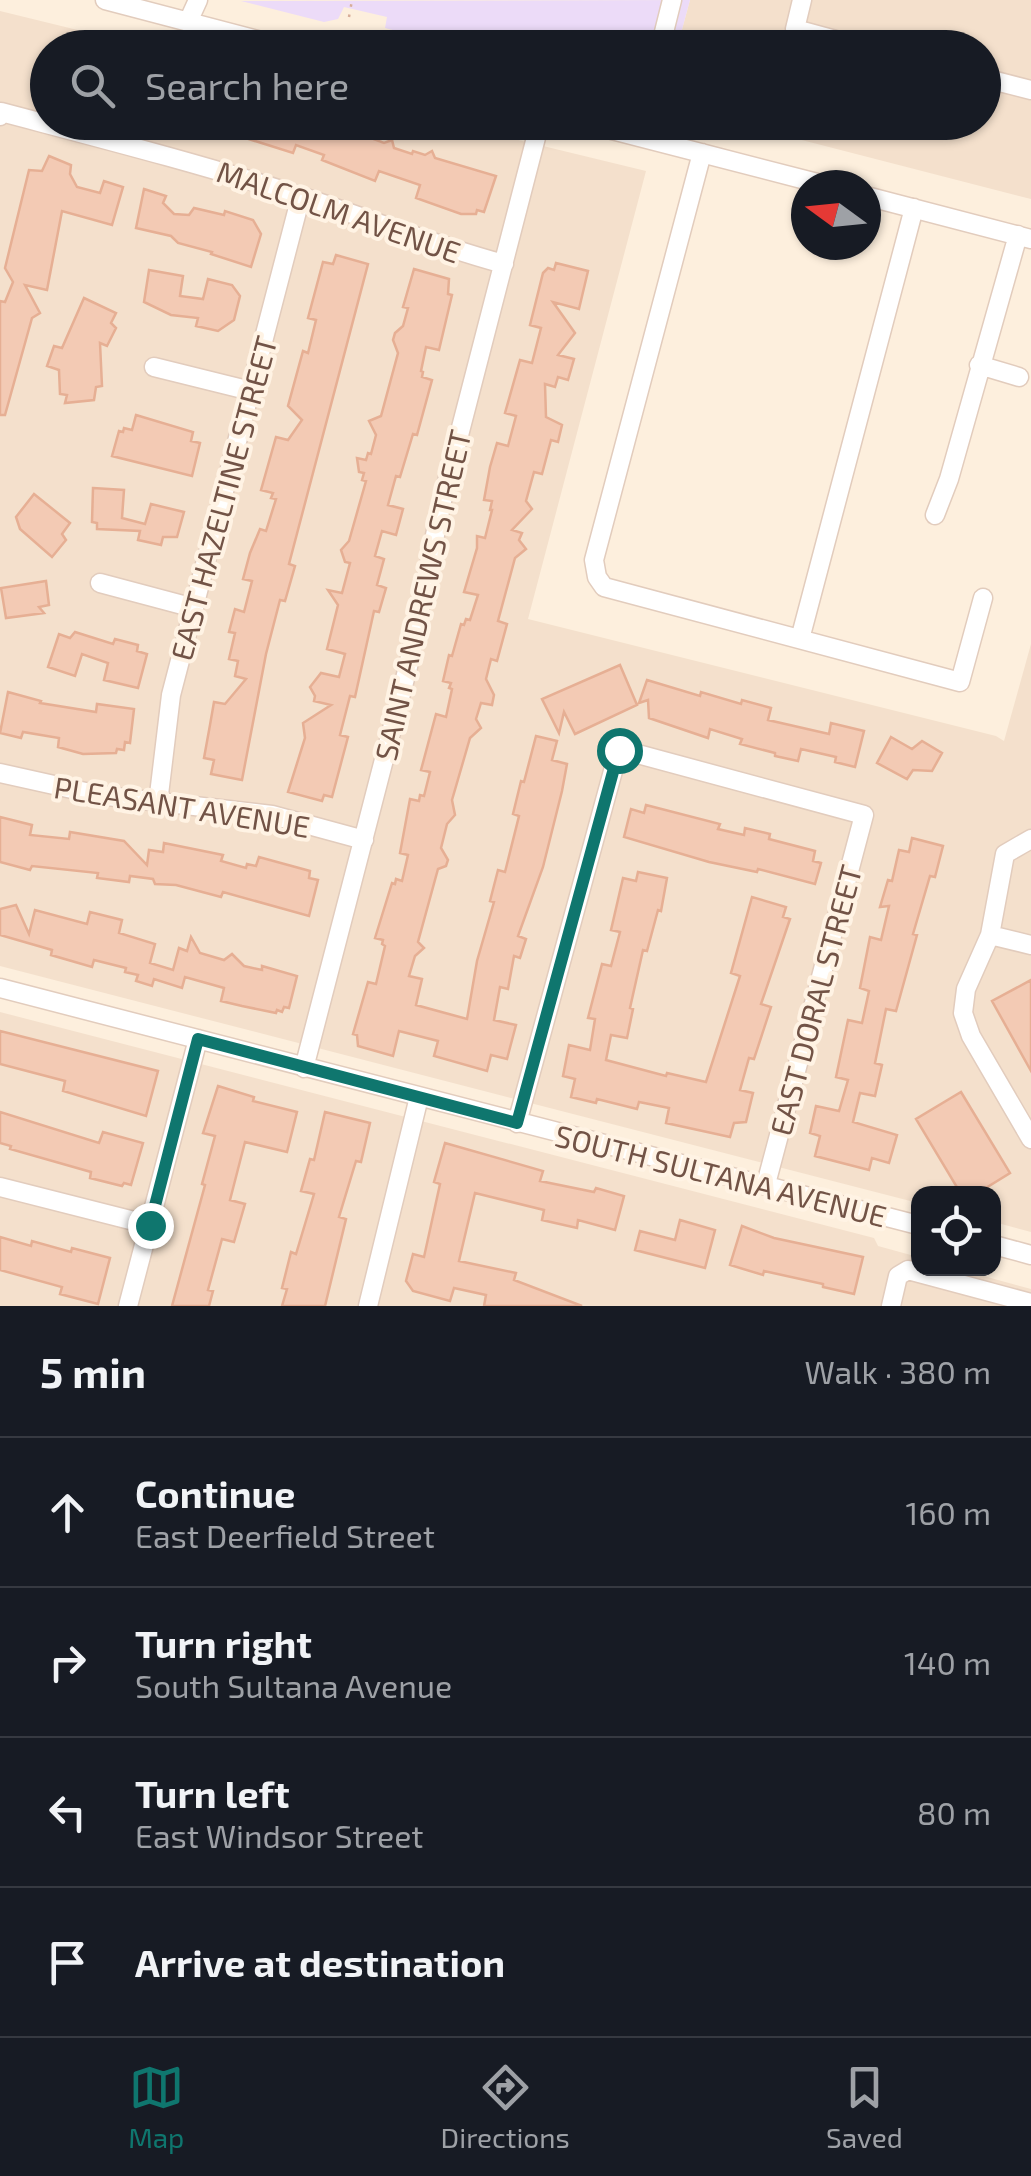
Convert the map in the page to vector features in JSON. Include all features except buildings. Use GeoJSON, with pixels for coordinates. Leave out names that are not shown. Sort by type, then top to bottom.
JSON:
{"type":"FeatureCollection","features":[{"type":"Feature","properties":{"kind":"street"},"geometry":{"type":"LineString","coordinates":[[105,0],[219,30]]}},
{"type":"Feature","properties":{"kind":"street"},"geometry":{"type":"LineString","coordinates":[[188,22],[190,0]]}},
{"type":"Feature","properties":{"kind":"street"},"geometry":{"type":"LineString","coordinates":[[188,22],[198,0]]}},
{"type":"Feature","properties":{"kind":"street"},"geometry":{"type":"LineString","coordinates":[[664,30],[672,0]]}},
{"type":"Feature","properties":{"kind":"street"},"geometry":{"type":"LineString","coordinates":[[795,30],[802,0]]}},
{"type":"Feature","properties":{"kind":"street"},"geometry":{"type":"LineString","coordinates":[[1001,82],[1031,90]]}},
{"type":"Feature","properties":{"kind":"street","name":"MALCOLM AVENUE"},"geometry":{"type":"LineString","coordinates":[[0,114],[30,121]]}},
{"type":"Feature","properties":{"kind":"street","name":"MALCOLM AVENUE"},"geometry":{"type":"LineString","coordinates":[[105,140],[194,162],[439,247],[504,264]]}},
{"type":"Feature","properties":{"kind":"street","name":"SAINT ANDREWS STREET"},"geometry":{"type":"LineString","coordinates":[[304,1068],[408,668],[442,500],[535,140]]}},
{"type":"Feature","properties":{"kind":"street"},"geometry":{"type":"LineString","coordinates":[[668,140],[791,176]]}},
{"type":"Feature","properties":{"kind":"street"},"geometry":{"type":"LineString","coordinates":[[702,153],[594,560],[597,577],[604,587],[960,682],[983,598]]}},
{"type":"Feature","properties":{"kind":"street","name":"EAST HAZELTINE STREET"},"geometry":{"type":"LineString","coordinates":[[158,803],[171,696],[300,196]]}},
{"type":"Feature","properties":{"kind":"street"},"geometry":{"type":"LineString","coordinates":[[881,200],[1024,237],[979,365],[935,514]]}},
{"type":"Feature","properties":{"kind":"street"},"geometry":{"type":"LineString","coordinates":[[800,639],[914,208]]}},
{"type":"Feature","properties":{"kind":"street"},"geometry":{"type":"LineString","coordinates":[[979,365],[1019,378]]}},
{"type":"Feature","properties":{"kind":"street"},"geometry":{"type":"LineString","coordinates":[[154,367],[251,391]]}},
{"type":"Feature","properties":{"kind":"street"},"geometry":{"type":"LineString","coordinates":[[100,584],[194,608]]}},
{"type":"Feature","properties":{"kind":"street","name":"EAST DORAL STREET"},"geometry":{"type":"LineString","coordinates":[[517,1123],[619,750],[864,815],[766,1184]]}},
{"type":"Feature","properties":{"kind":"street","name":"PLEASANT AVENUE"},"geometry":{"type":"LineString","coordinates":[[0,773],[66,789],[272,815],[364,840]]}},
{"type":"Feature","properties":{"kind":"street"},"geometry":{"type":"LineString","coordinates":[[1031,839],[1005,854],[990,935],[965,993],[964,1019],[1031,1139]]}},
{"type":"Feature","properties":{"kind":"street"},"geometry":{"type":"LineString","coordinates":[[990,935],[1031,945]]}},
{"type":"Feature","properties":{"kind":"street","name":"SOUTH SULTANA AVENUE"},"geometry":{"type":"LineString","coordinates":[[0,988],[911,1223]]}},
{"type":"Feature","properties":{"kind":"street"},"geometry":{"type":"LineString","coordinates":[[128,1306],[198,1039]]}},
{"type":"Feature","properties":{"kind":"street"},"geometry":{"type":"LineString","coordinates":[[368,1306],[419,1097]]}},
{"type":"Feature","properties":{"kind":"street"},"geometry":{"type":"LineString","coordinates":[[0,1187],[150,1225]]}},
{"type":"Feature","properties":{"kind":"street"},"geometry":{"type":"LineString","coordinates":[[1001,1247],[1031,1255]]}},
{"type":"Feature","properties":{"kind":"street"},"geometry":{"type":"LineString","coordinates":[[891,1306],[898,1276],[908,1270],[1031,1302]]}},
{"type":"Feature","properties":{"kind":"path"},"geometry":{"type":"LineString","coordinates":[[349,16],[352,0]]}},
{"type":"Feature","properties":{"kind":"shaded area"},"geometry":{"type":"Polygon","coordinates":[[[690,0],[1031,0],[1031,199],[802,140],[1001,140],[1001,30],[682,30],[690,0]]]}},
{"type":"Feature","properties":{"kind":"shaded area"},"geometry":{"type":"Polygon","coordinates":[[[690,0],[682,30],[393,30],[385,28],[387,17],[344,7],[338,19],[324,22],[241,1],[690,0]]]}},
{"type":"Feature","properties":{"kind":"shaded area"},"geometry":{"type":"Polygon","coordinates":[[[0,11],[78,30],[30,30],[30,140],[519,140],[646,171],[528,619],[1004,741],[1031,644],[1031,1232],[1001,1224],[1001,1186],[911,1186],[911,1201],[0,966],[0,11]]]}},
{"type":"Feature","properties":{"kind":"shaded area"},"geometry":{"type":"Polygon","coordinates":[[[0,1012],[874,1238],[878,1246],[911,1255],[911,1276],[984,1276],[1031,1289],[1031,1306],[0,1306],[0,1012]]]}},
{"type":"Feature","properties":{"kind":"route"},"geometry":{"type":"LineString","coordinates":[[150,1225],[198,1039],[517,1123],[619,750]]}}]}
